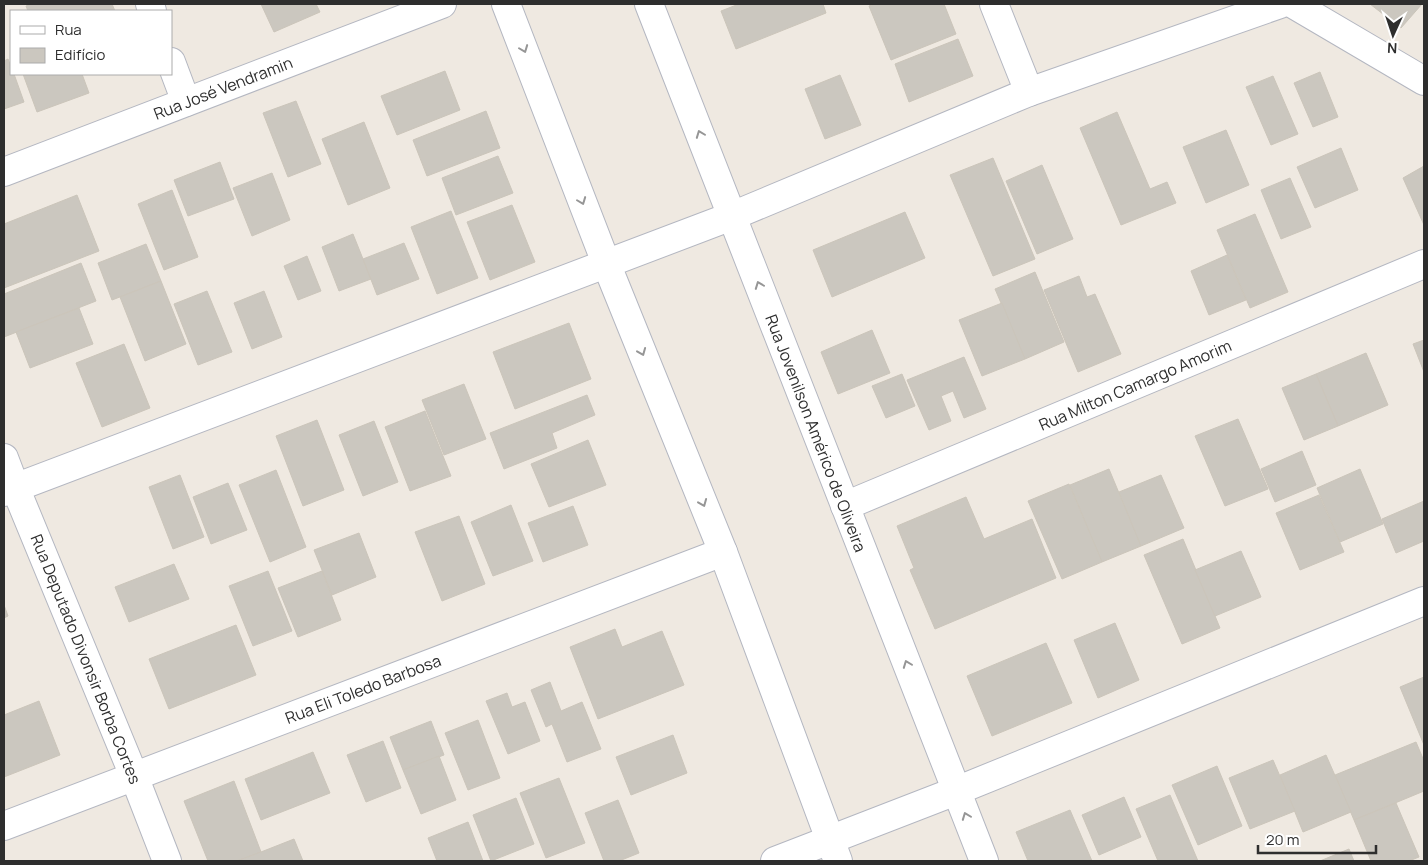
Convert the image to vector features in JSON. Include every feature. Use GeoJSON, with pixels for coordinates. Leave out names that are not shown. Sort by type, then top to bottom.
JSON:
{"type":"FeatureCollection","features":[{"type":"Feature","properties":{"kind":"street","name":"Rua José Vendramin"},"geometry":{"type":"LineString","coordinates":[[4,172],[442,4]]}},
{"type":"Feature","properties":{"kind":"street"},"geometry":{"type":"LineString","coordinates":[[506,4],[606,263],[723,552],[834,851]]}},
{"type":"Feature","properties":{"kind":"street","name":"Rua Jovenilson Américo de Oliveira"},"geometry":{"type":"LineString","coordinates":[[649,4],[984,861]]}},
{"type":"Feature","properties":{"kind":"street"},"geometry":{"type":"LineString","coordinates":[[994,4],[1028,92]]}},
{"type":"Feature","properties":{"kind":"street"},"geometry":{"type":"LineString","coordinates":[[9,489],[732,216],[1028,92],[1280,4]]}},
{"type":"Feature","properties":{"kind":"street"},"geometry":{"type":"LineString","coordinates":[[1293,4],[1424,81]]}},
{"type":"Feature","properties":{"kind":"street"},"geometry":{"type":"LineString","coordinates":[[172,65],[186,102]]}},
{"type":"Feature","properties":{"kind":"street","name":"Rua Milton Camargo Amorim"},"geometry":{"type":"LineString","coordinates":[[845,506],[1424,264]]}},
{"type":"Feature","properties":{"kind":"street","name":"Rua Deputado Divonsir Borba Cortes"},"geometry":{"type":"LineString","coordinates":[[4,458],[9,489],[134,776],[167,861]]}},
{"type":"Feature","properties":{"kind":"street","name":"Rua Eli Toledo Barbosa"},"geometry":{"type":"LineString","coordinates":[[4,826],[723,552]]}},
{"type":"Feature","properties":{"kind":"street"},"geometry":{"type":"LineString","coordinates":[[775,861],[834,851],[956,791],[1424,601]]}},
{"type":"Feature","properties":{"kind":"building"},"geometry":{"type":"Polygon","coordinates":[[[31,4],[112,4],[115,10],[28,10],[26,6],[31,4]]]}},
{"type":"Feature","properties":{"kind":"building"},"geometry":{"type":"Polygon","coordinates":[[[261,4],[316,4],[320,12],[274,32],[261,4]]]}},
{"type":"Feature","properties":{"kind":"building"},"geometry":{"type":"Polygon","coordinates":[[[739,4],[823,4],[826,13],[736,49],[721,11],[739,4]]]}},
{"type":"Feature","properties":{"kind":"building"},"geometry":{"type":"Polygon","coordinates":[[[875,4],[944,4],[956,34],[891,60],[869,6],[875,4]]]}},
{"type":"Feature","properties":{"kind":"building"},"geometry":{"type":"Polygon","coordinates":[[[1370,4],[1422,4],[1401,28],[1370,4]]]}},
{"type":"Feature","properties":{"kind":"building"},"geometry":{"type":"Polygon","coordinates":[[[958,39],[973,76],[909,102],[895,64],[958,39]]]}},
{"type":"Feature","properties":{"kind":"building"},"geometry":{"type":"Polygon","coordinates":[[[8,59],[10,75],[14,75],[24,102],[4,109],[4,61],[8,59]]]}},
{"type":"Feature","properties":{"kind":"building"},"geometry":{"type":"Polygon","coordinates":[[[445,71],[460,110],[397,135],[381,96],[445,71]]]}},
{"type":"Feature","properties":{"kind":"building"},"geometry":{"type":"Polygon","coordinates":[[[1320,72],[1338,117],[1313,127],[1294,83],[1320,72]]]}},
{"type":"Feature","properties":{"kind":"building"},"geometry":{"type":"Polygon","coordinates":[[[23,75],[82,75],[89,93],[37,112],[23,75]]]}},
{"type":"Feature","properties":{"kind":"building"},"geometry":{"type":"Polygon","coordinates":[[[840,75],[861,125],[825,139],[805,89],[840,75]]]}},
{"type":"Feature","properties":{"kind":"building"},"geometry":{"type":"Polygon","coordinates":[[[1273,76],[1298,134],[1271,145],[1246,87],[1273,76]]]}},
{"type":"Feature","properties":{"kind":"building"},"geometry":{"type":"Polygon","coordinates":[[[296,101],[321,164],[288,177],[263,113],[296,101]]]}},
{"type":"Feature","properties":{"kind":"building"},"geometry":{"type":"Polygon","coordinates":[[[486,111],[500,148],[427,176],[413,140],[486,111]]]}},
{"type":"Feature","properties":{"kind":"building"},"geometry":{"type":"Polygon","coordinates":[[[1117,112],[1150,189],[1167,182],[1176,203],[1121,225],[1080,128],[1117,112]]]}},
{"type":"Feature","properties":{"kind":"building"},"geometry":{"type":"Polygon","coordinates":[[[364,122],[390,188],[348,205],[322,139],[364,122]]]}},
{"type":"Feature","properties":{"kind":"building"},"geometry":{"type":"Polygon","coordinates":[[[1226,130],[1249,185],[1206,203],[1183,147],[1226,130]]]}},
{"type":"Feature","properties":{"kind":"building"},"geometry":{"type":"Polygon","coordinates":[[[1341,148],[1358,190],[1315,208],[1297,167],[1341,148]]]}},
{"type":"Feature","properties":{"kind":"building"},"geometry":{"type":"Polygon","coordinates":[[[498,156],[513,193],[456,215],[442,178],[498,156]]]}},
{"type":"Feature","properties":{"kind":"building"},"geometry":{"type":"Polygon","coordinates":[[[993,158],[1035,259],[993,276],[950,175],[993,158]]]}},
{"type":"Feature","properties":{"kind":"building"},"geometry":{"type":"Polygon","coordinates":[[[220,162],[234,199],[188,216],[174,180],[220,162]]]}},
{"type":"Feature","properties":{"kind":"building"},"geometry":{"type":"Polygon","coordinates":[[[1042,165],[1073,239],[1037,254],[1006,181],[1042,165]]]}},
{"type":"Feature","properties":{"kind":"building"},"geometry":{"type":"Polygon","coordinates":[[[1424,166],[1424,225],[1403,178],[1424,166]]]}},
{"type":"Feature","properties":{"kind":"building"},"geometry":{"type":"Polygon","coordinates":[[[272,173],[290,220],[252,236],[233,188],[272,173]]]}},
{"type":"Feature","properties":{"kind":"building"},"geometry":{"type":"Polygon","coordinates":[[[1290,178],[1311,227],[1281,239],[1261,190],[1290,178]]]}},
{"type":"Feature","properties":{"kind":"building"},"geometry":{"type":"Polygon","coordinates":[[[172,190],[198,257],[164,270],[138,204],[172,190]]]}},
{"type":"Feature","properties":{"kind":"building"},"geometry":{"type":"Polygon","coordinates":[[[77,195],[99,251],[4,288],[4,224],[77,195]]]}},
{"type":"Feature","properties":{"kind":"building"},"geometry":{"type":"Polygon","coordinates":[[[512,205],[535,262],[490,280],[467,222],[512,205]]]}},
{"type":"Feature","properties":{"kind":"building"},"geometry":{"type":"Polygon","coordinates":[[[451,211],[478,278],[437,294],[411,227],[451,211]]]}},
{"type":"Feature","properties":{"kind":"building"},"geometry":{"type":"Polygon","coordinates":[[[905,212],[925,258],[832,297],[813,250],[905,212]]]}},
{"type":"Feature","properties":{"kind":"building"},"geometry":{"type":"Polygon","coordinates":[[[1255,214],[1288,292],[1250,308],[1217,230],[1255,214]]]}},
{"type":"Feature","properties":{"kind":"building"},"geometry":{"type":"Polygon","coordinates":[[[353,234],[371,279],[339,291],[322,247],[353,234]]]}},
{"type":"Feature","properties":{"kind":"building"},"geometry":{"type":"Polygon","coordinates":[[[404,243],[419,279],[377,295],[363,259],[404,243]]]}},
{"type":"Feature","properties":{"kind":"building"},"geometry":{"type":"Polygon","coordinates":[[[146,244],[161,281],[112,300],[98,263],[146,244]]]}},
{"type":"Feature","properties":{"kind":"building"},"geometry":{"type":"Polygon","coordinates":[[[1227,255],[1246,300],[1209,315],[1191,271],[1227,255]]]}},
{"type":"Feature","properties":{"kind":"building"},"geometry":{"type":"Polygon","coordinates":[[[307,256],[321,291],[298,300],[284,266],[307,256]]]}},
{"type":"Feature","properties":{"kind":"building"},"geometry":{"type":"Polygon","coordinates":[[[81,263],[96,301],[4,337],[4,294],[81,263]]]}},
{"type":"Feature","properties":{"kind":"building"},"geometry":{"type":"Polygon","coordinates":[[[1035,272],[1064,342],[1025,359],[995,289],[1035,272]]]}},
{"type":"Feature","properties":{"kind":"building"},"geometry":{"type":"Polygon","coordinates":[[[1079,276],[1087,297],[1095,294],[1121,354],[1078,372],[1044,290],[1079,276]]]}},
{"type":"Feature","properties":{"kind":"building"},"geometry":{"type":"Polygon","coordinates":[[[161,281],[186,344],[145,361],[120,297],[161,281]]]}},
{"type":"Feature","properties":{"kind":"building"},"geometry":{"type":"Polygon","coordinates":[[[207,291],[232,352],[198,365],[174,304],[207,291]]]}},
{"type":"Feature","properties":{"kind":"building"},"geometry":{"type":"Polygon","coordinates":[[[264,291],[282,337],[252,349],[234,303],[264,291]]]}},
{"type":"Feature","properties":{"kind":"building"},"geometry":{"type":"Polygon","coordinates":[[[1002,303],[1025,359],[982,376],[959,320],[1002,303]]]}},
{"type":"Feature","properties":{"kind":"building"},"geometry":{"type":"Polygon","coordinates":[[[79,308],[93,344],[30,368],[16,332],[79,308]]]}},
{"type":"Feature","properties":{"kind":"building"},"geometry":{"type":"Polygon","coordinates":[[[569,323],[591,379],[515,409],[493,352],[569,323]]]}},
{"type":"Feature","properties":{"kind":"building"},"geometry":{"type":"Polygon","coordinates":[[[872,330],[890,373],[838,394],[821,352],[872,330]]]}},
{"type":"Feature","properties":{"kind":"building"},"geometry":{"type":"Polygon","coordinates":[[[1424,340],[1424,372],[1413,344],[1424,340]]]}},
{"type":"Feature","properties":{"kind":"building"},"geometry":{"type":"Polygon","coordinates":[[[124,344],[150,408],[102,427],[76,363],[124,344]]]}},
{"type":"Feature","properties":{"kind":"building"},"geometry":{"type":"Polygon","coordinates":[[[1366,353],[1388,405],[1338,426],[1316,374],[1366,353]]]}},
{"type":"Feature","properties":{"kind":"building"},"geometry":{"type":"Polygon","coordinates":[[[964,357],[986,409],[964,418],[953,391],[941,396],[951,421],[929,430],[907,380],[964,357]]]}},
{"type":"Feature","properties":{"kind":"building"},"geometry":{"type":"Polygon","coordinates":[[[902,374],[915,406],[886,418],[872,386],[902,374]]]}},
{"type":"Feature","properties":{"kind":"building"},"geometry":{"type":"Polygon","coordinates":[[[1316,374],[1338,426],[1304,440],[1282,388],[1316,374]]]}},
{"type":"Feature","properties":{"kind":"building"},"geometry":{"type":"Polygon","coordinates":[[[464,384],[486,439],[444,455],[422,400],[464,384]]]}},
{"type":"Feature","properties":{"kind":"building"},"geometry":{"type":"Polygon","coordinates":[[[587,395],[595,415],[552,433],[557,448],[504,469],[490,433],[587,395]]]}},
{"type":"Feature","properties":{"kind":"building"},"geometry":{"type":"Polygon","coordinates":[[[425,411],[451,476],[410,491],[385,427],[425,411]]]}},
{"type":"Feature","properties":{"kind":"building"},"geometry":{"type":"Polygon","coordinates":[[[1238,419],[1268,489],[1225,506],[1195,436],[1238,419]]]}},
{"type":"Feature","properties":{"kind":"building"},"geometry":{"type":"Polygon","coordinates":[[[317,420],[344,490],[303,506],[276,436],[317,420]]]}},
{"type":"Feature","properties":{"kind":"building"},"geometry":{"type":"Polygon","coordinates":[[[374,421],[398,482],[363,496],[339,435],[374,421]]]}},
{"type":"Feature","properties":{"kind":"building"},"geometry":{"type":"Polygon","coordinates":[[[588,440],[606,485],[549,507],[531,464],[588,440]]]}},
{"type":"Feature","properties":{"kind":"building"},"geometry":{"type":"Polygon","coordinates":[[[1302,451],[1316,485],[1275,502],[1261,469],[1302,451]]]}},
{"type":"Feature","properties":{"kind":"building"},"geometry":{"type":"Polygon","coordinates":[[[1109,469],[1141,546],[1102,562],[1070,485],[1109,469]]]}},
{"type":"Feature","properties":{"kind":"building"},"geometry":{"type":"Polygon","coordinates":[[[1360,469],[1383,524],[1340,542],[1317,488],[1360,469]]]}},
{"type":"Feature","properties":{"kind":"building"},"geometry":{"type":"Polygon","coordinates":[[[276,470],[306,547],[270,562],[239,485],[276,470]]]}},
{"type":"Feature","properties":{"kind":"building"},"geometry":{"type":"Polygon","coordinates":[[[180,475],[204,537],[173,549],[149,487],[180,475]]]}},
{"type":"Feature","properties":{"kind":"building"},"geometry":{"type":"Polygon","coordinates":[[[1161,475],[1184,528],[1141,546],[1119,492],[1161,475]]]}},
{"type":"Feature","properties":{"kind":"building"},"geometry":{"type":"Polygon","coordinates":[[[228,483],[247,530],[211,544],[193,497],[228,483]]]}},
{"type":"Feature","properties":{"kind":"building"},"geometry":{"type":"Polygon","coordinates":[[[1069,484],[1102,562],[1062,579],[1028,501],[1069,484]]]}},
{"type":"Feature","properties":{"kind":"building"},"geometry":{"type":"Polygon","coordinates":[[[1319,495],[1344,552],[1300,570],[1276,513],[1319,495]]]}},
{"type":"Feature","properties":{"kind":"building"},"geometry":{"type":"Polygon","coordinates":[[[966,497],[984,539],[1032,519],[1056,578],[935,629],[910,570],[914,568],[897,526],[966,497]]]}},
{"type":"Feature","properties":{"kind":"building"},"geometry":{"type":"Polygon","coordinates":[[[1424,501],[1424,541],[1396,553],[1382,519],[1424,501]]]}},
{"type":"Feature","properties":{"kind":"building"},"geometry":{"type":"Polygon","coordinates":[[[511,505],[533,561],[493,576],[471,522],[511,505]]]}},
{"type":"Feature","properties":{"kind":"building"},"geometry":{"type":"Polygon","coordinates":[[[573,506],[588,545],[543,562],[528,523],[573,506]]]}},
{"type":"Feature","properties":{"kind":"building"},"geometry":{"type":"Polygon","coordinates":[[[459,516],[485,584],[442,601],[415,532],[459,516]]]}},
{"type":"Feature","properties":{"kind":"building"},"geometry":{"type":"Polygon","coordinates":[[[359,533],[376,577],[332,595],[314,550],[359,533]]]}},
{"type":"Feature","properties":{"kind":"building"},"geometry":{"type":"Polygon","coordinates":[[[1183,539],[1220,628],[1182,644],[1144,555],[1183,539]]]}},
{"type":"Feature","properties":{"kind":"building"},"geometry":{"type":"Polygon","coordinates":[[[1241,551],[1261,597],[1215,616],[1195,570],[1241,551]]]}},
{"type":"Feature","properties":{"kind":"building"},"geometry":{"type":"Polygon","coordinates":[[[174,564],[189,599],[129,622],[115,587],[174,564]]]}},
{"type":"Feature","properties":{"kind":"building"},"geometry":{"type":"Polygon","coordinates":[[[268,571],[292,631],[253,646],[229,586],[268,571]]]}},
{"type":"Feature","properties":{"kind":"building"},"geometry":{"type":"Polygon","coordinates":[[[322,571],[341,620],[298,637],[278,588],[322,571]]]}},
{"type":"Feature","properties":{"kind":"building"},"geometry":{"type":"Polygon","coordinates":[[[4,605],[8,616],[4,618],[4,605]]]}},
{"type":"Feature","properties":{"kind":"building"},"geometry":{"type":"Polygon","coordinates":[[[1115,623],[1139,680],[1098,698],[1074,640],[1115,623]]]}},
{"type":"Feature","properties":{"kind":"building"},"geometry":{"type":"Polygon","coordinates":[[[236,625],[256,675],[169,709],[149,659],[236,625]]]}},
{"type":"Feature","properties":{"kind":"building"},"geometry":{"type":"Polygon","coordinates":[[[615,629],[622,647],[662,631],[684,685],[598,719],[570,647],[615,629]]]}},
{"type":"Feature","properties":{"kind":"building"},"geometry":{"type":"Polygon","coordinates":[[[1046,643],[1072,703],[992,736],[967,676],[1046,643]]]}},
{"type":"Feature","properties":{"kind":"building"},"geometry":{"type":"Polygon","coordinates":[[[1424,677],[1424,745],[1400,687],[1424,677]]]}},
{"type":"Feature","properties":{"kind":"building"},"geometry":{"type":"Polygon","coordinates":[[[550,682],[561,711],[582,702],[601,749],[567,762],[552,724],[546,727],[531,690],[550,682]]]}},
{"type":"Feature","properties":{"kind":"building"},"geometry":{"type":"Polygon","coordinates":[[[507,693],[512,707],[525,702],[540,741],[508,754],[486,701],[507,693]]]}},
{"type":"Feature","properties":{"kind":"building"},"geometry":{"type":"Polygon","coordinates":[[[39,701],[60,755],[4,777],[4,715],[39,701]]]}},
{"type":"Feature","properties":{"kind":"building"},"geometry":{"type":"Polygon","coordinates":[[[478,720],[500,778],[468,790],[445,733],[478,720]]]}},
{"type":"Feature","properties":{"kind":"building"},"geometry":{"type":"Polygon","coordinates":[[[431,721],[444,755],[403,770],[390,737],[431,721]]]}},
{"type":"Feature","properties":{"kind":"building"},"geometry":{"type":"Polygon","coordinates":[[[673,735],[687,773],[631,795],[616,757],[673,735]]]}},
{"type":"Feature","properties":{"kind":"building"},"geometry":{"type":"Polygon","coordinates":[[[383,741],[401,788],[366,802],[347,755],[383,741]]]}},
{"type":"Feature","properties":{"kind":"building"},"geometry":{"type":"Polygon","coordinates":[[[1416,742],[1424,761],[1424,791],[1354,820],[1335,775],[1416,742]]]}},
{"type":"Feature","properties":{"kind":"building"},"geometry":{"type":"Polygon","coordinates":[[[313,752],[330,793],[261,820],[245,779],[313,752]]]}},
{"type":"Feature","properties":{"kind":"building"},"geometry":{"type":"Polygon","coordinates":[[[1326,755],[1351,812],[1303,832],[1280,775],[1326,755]]]}},
{"type":"Feature","properties":{"kind":"building"},"geometry":{"type":"Polygon","coordinates":[[[439,756],[456,800],[421,814],[403,770],[439,756]]]}},
{"type":"Feature","properties":{"kind":"building"},"geometry":{"type":"Polygon","coordinates":[[[1273,760],[1295,811],[1250,829],[1229,778],[1273,760]]]}},
{"type":"Feature","properties":{"kind":"building"},"geometry":{"type":"Polygon","coordinates":[[[1217,766],[1242,826],[1198,845],[1172,785],[1217,766]]]}},
{"type":"Feature","properties":{"kind":"building"},"geometry":{"type":"Polygon","coordinates":[[[559,778],[585,843],[546,858],[520,793],[559,778]]]}},
{"type":"Feature","properties":{"kind":"building"},"geometry":{"type":"Polygon","coordinates":[[[234,781],[261,852],[237,861],[208,861],[184,801],[234,781]]]}},
{"type":"Feature","properties":{"kind":"building"},"geometry":{"type":"Polygon","coordinates":[[[1170,795],[1198,861],[1158,861],[1136,809],[1170,795]]]}},
{"type":"Feature","properties":{"kind":"building"},"geometry":{"type":"Polygon","coordinates":[[[1124,797],[1141,837],[1099,855],[1082,815],[1124,797]]]}},
{"type":"Feature","properties":{"kind":"building"},"geometry":{"type":"Polygon","coordinates":[[[516,798],[534,844],[491,861],[473,815],[516,798]]]}},
{"type":"Feature","properties":{"kind":"building"},"geometry":{"type":"Polygon","coordinates":[[[618,800],[639,853],[619,861],[604,861],[585,813],[618,800]]]}},
{"type":"Feature","properties":{"kind":"building"},"geometry":{"type":"Polygon","coordinates":[[[1396,803],[1419,857],[1409,861],[1371,861],[1354,820],[1396,803]]]}},
{"type":"Feature","properties":{"kind":"building"},"geometry":{"type":"Polygon","coordinates":[[[1070,810],[1092,861],[1028,861],[1016,832],[1070,810]]]}},
{"type":"Feature","properties":{"kind":"building"},"geometry":{"type":"Polygon","coordinates":[[[468,822],[483,861],[437,861],[428,838],[468,822]]]}},
{"type":"Feature","properties":{"kind":"building"},"geometry":{"type":"Polygon","coordinates":[[[294,839],[303,861],[237,861],[261,852],[294,839]]]}},
{"type":"Feature","properties":{"kind":"building"},"geometry":{"type":"Polygon","coordinates":[[[1349,849],[1354,861],[1320,861],[1349,849]]]}}]}
